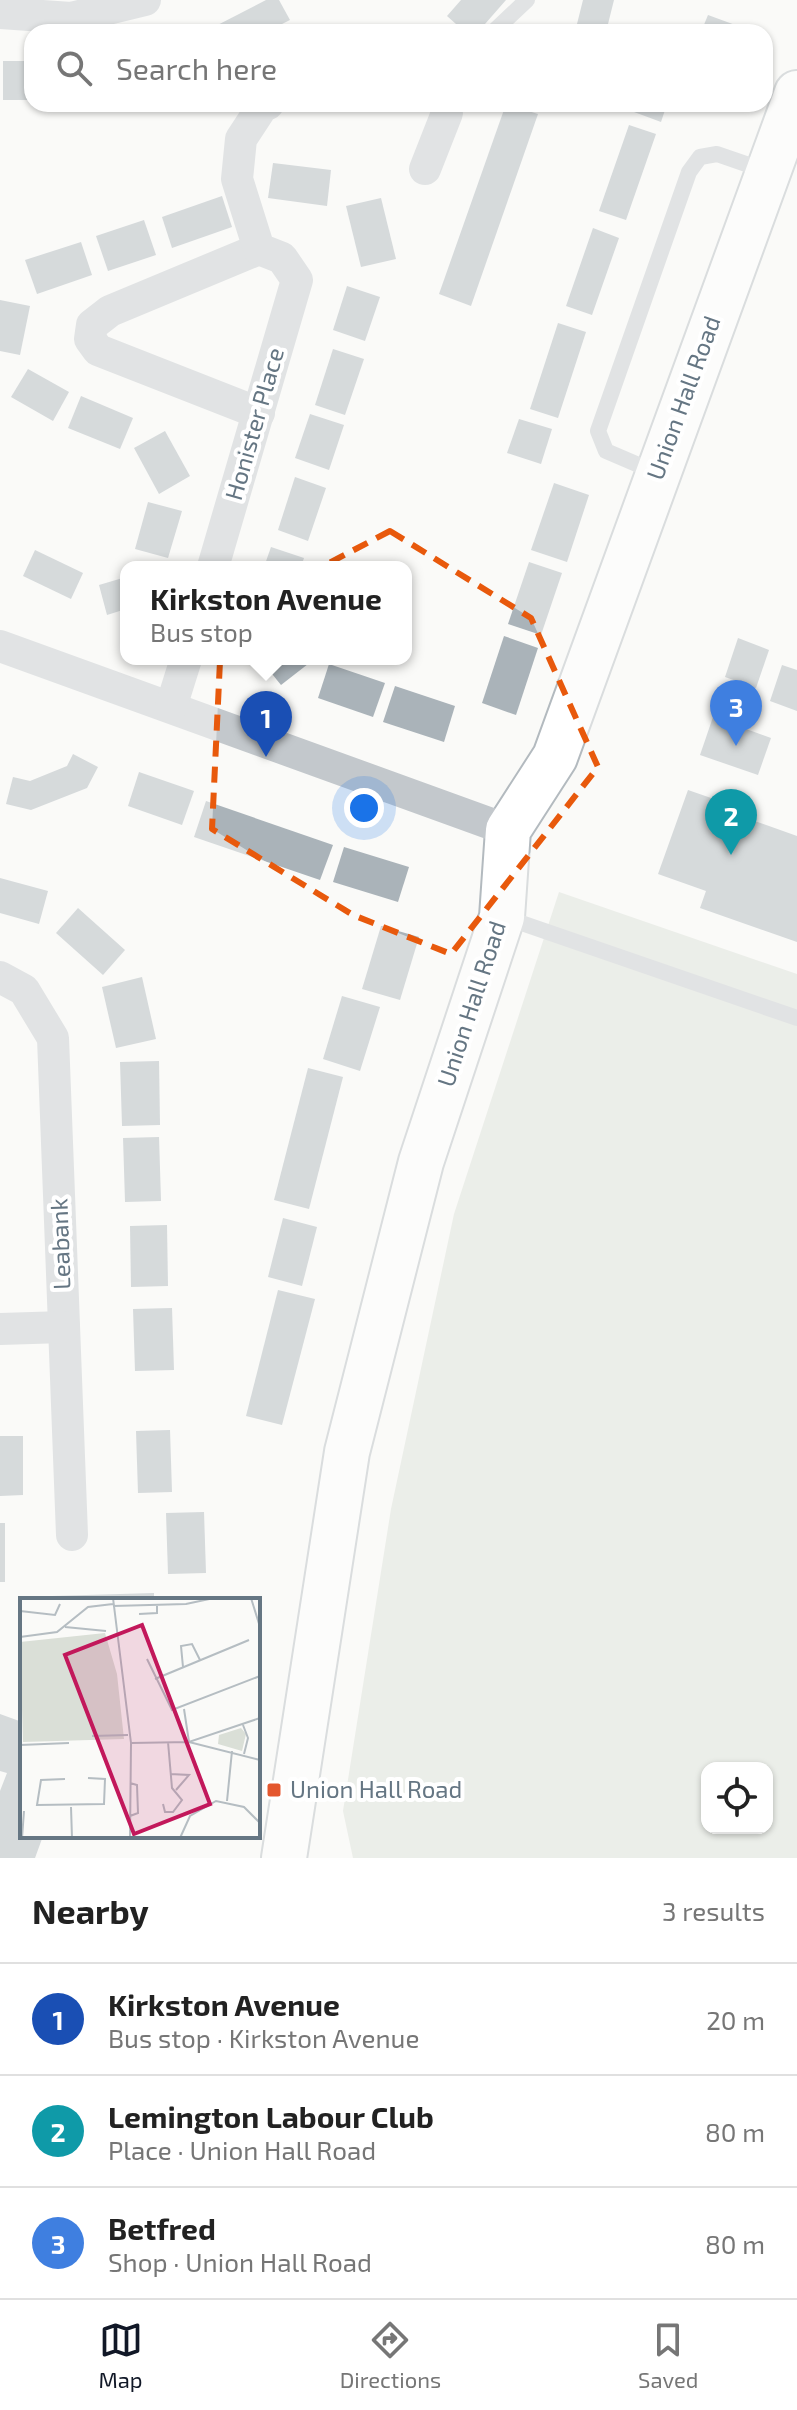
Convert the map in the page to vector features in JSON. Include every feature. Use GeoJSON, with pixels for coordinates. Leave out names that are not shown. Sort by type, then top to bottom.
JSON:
{"type":"FeatureCollection","features":[{"type":"Feature","properties":{"kind":"street"},"geometry":{"type":"LineString","coordinates":[[0,13],[71,18],[145,0]]}},
{"type":"Feature","properties":{"kind":"street","name":"Union Hall Road"},"geometry":{"type":"LineString","coordinates":[[284,1858],[347,1452],[421,1162],[502,917],[508,830],[555,757],[797,93]]}},
{"type":"Feature","properties":{"kind":"street"},"geometry":{"type":"LineString","coordinates":[[259,112],[241,139],[237,179],[259,249],[110,311],[92,325],[90,339],[98,350],[259,413]]}},
{"type":"Feature","properties":{"kind":"street"},"geometry":{"type":"LineString","coordinates":[[425,169],[447,112]]}},
{"type":"Feature","properties":{"kind":"street","name":"Honister Place"},"geometry":{"type":"LineString","coordinates":[[215,561],[297,280],[282,258],[259,249]]}},
{"type":"Feature","properties":{"kind":"street"},"geometry":{"type":"LineString","coordinates":[[0,646],[508,830]]}},
{"type":"Feature","properties":{"kind":"street"},"geometry":{"type":"LineString","coordinates":[[171,707],[184,665]]}},
{"type":"Feature","properties":{"kind":"street","name":"Leabank"},"geometry":{"type":"LineString","coordinates":[[0,977],[24,990],[53,1038],[72,1535]]}},
{"type":"Feature","properties":{"kind":"street"},"geometry":{"type":"LineString","coordinates":[[0,1329],[64,1327]]}},
{"type":"Feature","properties":{"kind":"lane"},"geometry":{"type":"LineString","coordinates":[[502,24],[527,0]]}},
{"type":"Feature","properties":{"kind":"lane"},"geometry":{"type":"LineString","coordinates":[[657,472],[606,451],[598,431],[689,172],[700,157],[717,154],[768,172]]}},
{"type":"Feature","properties":{"kind":"lane"},"geometry":{"type":"LineString","coordinates":[[502,917],[797,1018]]}},
{"type":"Feature","properties":{"kind":"highlighted area"},"geometry":{"type":"Polygon","coordinates":[[[390,531],[531,618],[598,767],[451,954],[353,915],[212,829],[222,619],[390,531]]]}},
{"type":"Feature","properties":{"kind":"shaded area"},"geometry":{"type":"Polygon","coordinates":[[[559,892],[797,974],[797,1858],[353,1858],[343,1811],[391,1509],[454,1214],[559,892]]]}},
{"type":"Feature","properties":{"kind":"building"},"geometry":{"type":"Polygon","coordinates":[[[266,0],[279,0],[290,20],[282,24],[220,24],[266,0]]]}},
{"type":"Feature","properties":{"kind":"building"},"geometry":{"type":"Polygon","coordinates":[[[461,0],[506,0],[485,24],[456,24],[447,16],[461,0]]]}},
{"type":"Feature","properties":{"kind":"building"},"geometry":{"type":"Polygon","coordinates":[[[583,0],[614,0],[608,24],[577,24],[583,0]]]}},
{"type":"Feature","properties":{"kind":"building"},"geometry":{"type":"Polygon","coordinates":[[[708,15],[733,24],[704,24],[708,15]]]}},
{"type":"Feature","properties":{"kind":"building"},"geometry":{"type":"Polygon","coordinates":[[[3,61],[24,61],[24,100],[3,100],[3,61]]]}},
{"type":"Feature","properties":{"kind":"building"},"geometry":{"type":"Polygon","coordinates":[[[503,112],[538,114],[471,306],[439,294],[503,112]]]}},
{"type":"Feature","properties":{"kind":"building"},"geometry":{"type":"Polygon","coordinates":[[[634,112],[664,112],[661,122],[634,112]]]}},
{"type":"Feature","properties":{"kind":"building"},"geometry":{"type":"Polygon","coordinates":[[[629,125],[656,134],[626,220],[599,211],[629,125]]]}},
{"type":"Feature","properties":{"kind":"building"},"geometry":{"type":"Polygon","coordinates":[[[273,163],[331,170],[327,206],[268,198],[273,163]]]}},
{"type":"Feature","properties":{"kind":"building"},"geometry":{"type":"Polygon","coordinates":[[[222,196],[232,227],[172,248],[162,217],[222,196]]]}},
{"type":"Feature","properties":{"kind":"building"},"geometry":{"type":"Polygon","coordinates":[[[381,198],[396,259],[361,267],[346,206],[381,198]]]}},
{"type":"Feature","properties":{"kind":"building"},"geometry":{"type":"Polygon","coordinates":[[[144,220],[156,255],[108,271],[96,236],[144,220]]]}},
{"type":"Feature","properties":{"kind":"building"},"geometry":{"type":"Polygon","coordinates":[[[593,228],[619,238],[592,315],[566,306],[593,228]]]}},
{"type":"Feature","properties":{"kind":"building"},"geometry":{"type":"Polygon","coordinates":[[[81,242],[92,275],[37,294],[25,260],[81,242]]]}},
{"type":"Feature","properties":{"kind":"building"},"geometry":{"type":"Polygon","coordinates":[[[347,286],[380,297],[365,341],[333,330],[347,286]]]}},
{"type":"Feature","properties":{"kind":"building"},"geometry":{"type":"Polygon","coordinates":[[[0,300],[30,306],[20,355],[0,351],[0,300]]]}},
{"type":"Feature","properties":{"kind":"building"},"geometry":{"type":"Polygon","coordinates":[[[558,323],[586,332],[558,418],[530,409],[558,323]]]}},
{"type":"Feature","properties":{"kind":"building"},"geometry":{"type":"Polygon","coordinates":[[[333,349],[364,359],[345,415],[315,405],[333,349]]]}},
{"type":"Feature","properties":{"kind":"building"},"geometry":{"type":"Polygon","coordinates":[[[28,369],[69,392],[53,421],[11,397],[28,369]]]}},
{"type":"Feature","properties":{"kind":"building"},"geometry":{"type":"Polygon","coordinates":[[[81,396],[133,418],[120,449],[68,428],[81,396]]]}},
{"type":"Feature","properties":{"kind":"building"},"geometry":{"type":"Polygon","coordinates":[[[310,414],[344,425],[329,470],[295,458],[310,414]]]}},
{"type":"Feature","properties":{"kind":"building"},"geometry":{"type":"Polygon","coordinates":[[[519,419],[552,429],[541,464],[507,453],[519,419]]]}},
{"type":"Feature","properties":{"kind":"building"},"geometry":{"type":"Polygon","coordinates":[[[165,431],[190,476],[159,494],[134,448],[165,431]]]}},
{"type":"Feature","properties":{"kind":"building"},"geometry":{"type":"Polygon","coordinates":[[[295,477],[326,488],[308,541],[278,530],[295,477]]]}},
{"type":"Feature","properties":{"kind":"building"},"geometry":{"type":"Polygon","coordinates":[[[554,483],[589,495],[567,562],[531,550],[554,483]]]}},
{"type":"Feature","properties":{"kind":"building"},"geometry":{"type":"Polygon","coordinates":[[[148,502],[182,511],[168,558],[135,549],[148,502]]]}},
{"type":"Feature","properties":{"kind":"building"},"geometry":{"type":"Polygon","coordinates":[[[271,547],[304,558],[303,561],[266,561],[271,547]]]}},
{"type":"Feature","properties":{"kind":"building"},"geometry":{"type":"Polygon","coordinates":[[[35,550],[83,573],[71,599],[23,576],[35,550]]]}},
{"type":"Feature","properties":{"kind":"building"},"geometry":{"type":"Polygon","coordinates":[[[529,562],[562,573],[541,635],[508,624],[529,562]]]}},
{"type":"Feature","properties":{"kind":"building"},"geometry":{"type":"Polygon","coordinates":[[[120,579],[120,611],[107,615],[99,585],[120,579]]]}},
{"type":"Feature","properties":{"kind":"building"},"geometry":{"type":"Polygon","coordinates":[[[504,636],[538,648],[516,715],[482,703],[504,636]]]}},
{"type":"Feature","properties":{"kind":"building"},"geometry":{"type":"Polygon","coordinates":[[[738,638],[769,650],[756,688],[725,677],[738,638]]]}},
{"type":"Feature","properties":{"kind":"building"},"geometry":{"type":"Polygon","coordinates":[[[265,665],[307,665],[281,685],[265,665]]]}},
{"type":"Feature","properties":{"kind":"building"},"geometry":{"type":"Polygon","coordinates":[[[329,665],[385,683],[373,717],[318,698],[329,665]]]}},
{"type":"Feature","properties":{"kind":"building"},"geometry":{"type":"Polygon","coordinates":[[[782,665],[797,670],[797,711],[770,701],[782,665]]]}},
{"type":"Feature","properties":{"kind":"building"},"geometry":{"type":"Polygon","coordinates":[[[395,686],[455,706],[444,742],[383,722],[395,686]]]}},
{"type":"Feature","properties":{"kind":"building"},"geometry":{"type":"Polygon","coordinates":[[[713,717],[771,738],[758,775],[700,755],[713,717]]]}},
{"type":"Feature","properties":{"kind":"building"},"geometry":{"type":"Polygon","coordinates":[[[73,754],[98,767],[87,788],[31,810],[6,804],[13,777],[30,781],[67,766],[73,754]]]}},
{"type":"Feature","properties":{"kind":"building"},"geometry":{"type":"Polygon","coordinates":[[[139,772],[194,791],[182,825],[128,806],[139,772]]]}},
{"type":"Feature","properties":{"kind":"building"},"geometry":{"type":"Polygon","coordinates":[[[688,790],[737,807],[735,814],[797,836],[797,942],[700,908],[706,891],[658,874],[688,790]]]}},
{"type":"Feature","properties":{"kind":"building"},"geometry":{"type":"Polygon","coordinates":[[[206,801],[333,845],[320,880],[194,837],[206,801]]]}},
{"type":"Feature","properties":{"kind":"building"},"geometry":{"type":"Polygon","coordinates":[[[344,847],[409,867],[398,902],[333,882],[344,847]]]}},
{"type":"Feature","properties":{"kind":"building"},"geometry":{"type":"Polygon","coordinates":[[[0,878],[48,891],[39,924],[0,913],[0,878]]]}},
{"type":"Feature","properties":{"kind":"building"},"geometry":{"type":"Polygon","coordinates":[[[78,908],[125,950],[103,975],[56,933],[78,908]]]}},
{"type":"Feature","properties":{"kind":"building"},"geometry":{"type":"Polygon","coordinates":[[[381,926],[419,937],[400,1000],[362,989],[381,926]]]}},
{"type":"Feature","properties":{"kind":"building"},"geometry":{"type":"Polygon","coordinates":[[[142,977],[156,1039],[116,1048],[102,987],[142,977]]]}},
{"type":"Feature","properties":{"kind":"building"},"geometry":{"type":"Polygon","coordinates":[[[342,996],[380,1007],[360,1071],[323,1059],[342,996]]]}},
{"type":"Feature","properties":{"kind":"building"},"geometry":{"type":"Polygon","coordinates":[[[159,1061],[160,1125],[122,1126],[120,1062],[159,1061]]]}},
{"type":"Feature","properties":{"kind":"building"},"geometry":{"type":"Polygon","coordinates":[[[308,1068],[343,1077],[309,1209],[274,1200],[308,1068]]]}},
{"type":"Feature","properties":{"kind":"building"},"geometry":{"type":"Polygon","coordinates":[[[159,1137],[161,1201],[125,1202],[123,1138],[159,1137]]]}},
{"type":"Feature","properties":{"kind":"building"},"geometry":{"type":"Polygon","coordinates":[[[283,1218],[317,1227],[302,1286],[268,1277],[283,1218]]]}},
{"type":"Feature","properties":{"kind":"building"},"geometry":{"type":"Polygon","coordinates":[[[167,1225],[168,1286],[131,1287],[130,1226],[167,1225]]]}},
{"type":"Feature","properties":{"kind":"building"},"geometry":{"type":"Polygon","coordinates":[[[278,1290],[315,1299],[282,1425],[246,1416],[278,1290]]]}},
{"type":"Feature","properties":{"kind":"building"},"geometry":{"type":"Polygon","coordinates":[[[172,1308],[174,1370],[135,1371],[133,1309],[172,1308]]]}},
{"type":"Feature","properties":{"kind":"building"},"geometry":{"type":"Polygon","coordinates":[[[170,1430],[172,1492],[138,1493],[136,1431],[170,1430]]]}},
{"type":"Feature","properties":{"kind":"building"},"geometry":{"type":"Polygon","coordinates":[[[0,1436],[23,1436],[23,1495],[0,1496],[0,1436]]]}},
{"type":"Feature","properties":{"kind":"building"},"geometry":{"type":"Polygon","coordinates":[[[204,1512],[206,1573],[168,1574],[166,1513],[204,1512]]]}},
{"type":"Feature","properties":{"kind":"building"},"geometry":{"type":"Polygon","coordinates":[[[0,1523],[5,1523],[5,1582],[0,1582],[0,1523]]]}},
{"type":"Feature","properties":{"kind":"building"},"geometry":{"type":"Polygon","coordinates":[[[154,1593],[154,1598],[18,1600],[18,1597],[154,1593]]]}},
{"type":"Feature","properties":{"kind":"building"},"geometry":{"type":"Polygon","coordinates":[[[0,1714],[20,1721],[20,1838],[42,1838],[35,1858],[0,1858],[0,1791],[7,1773],[0,1771],[0,1714]]]}},
{"type":"Feature","properties":{"kind":"place","name":"Betfred"},"geometry":{"type":"Point","coordinates":[736,746]}},
{"type":"Feature","properties":{"kind":"place","name":"Kirkston Avenue"},"geometry":{"type":"Point","coordinates":[266,757]}},
{"type":"Feature","properties":{"kind":"place","name":"Lemington Labour Club"},"geometry":{"type":"Point","coordinates":[731,855]}},
{"type":"Feature","properties":{"kind":"place","name":"Union Hall Road"},"geometry":{"type":"Point","coordinates":[274,1790]}}]}
